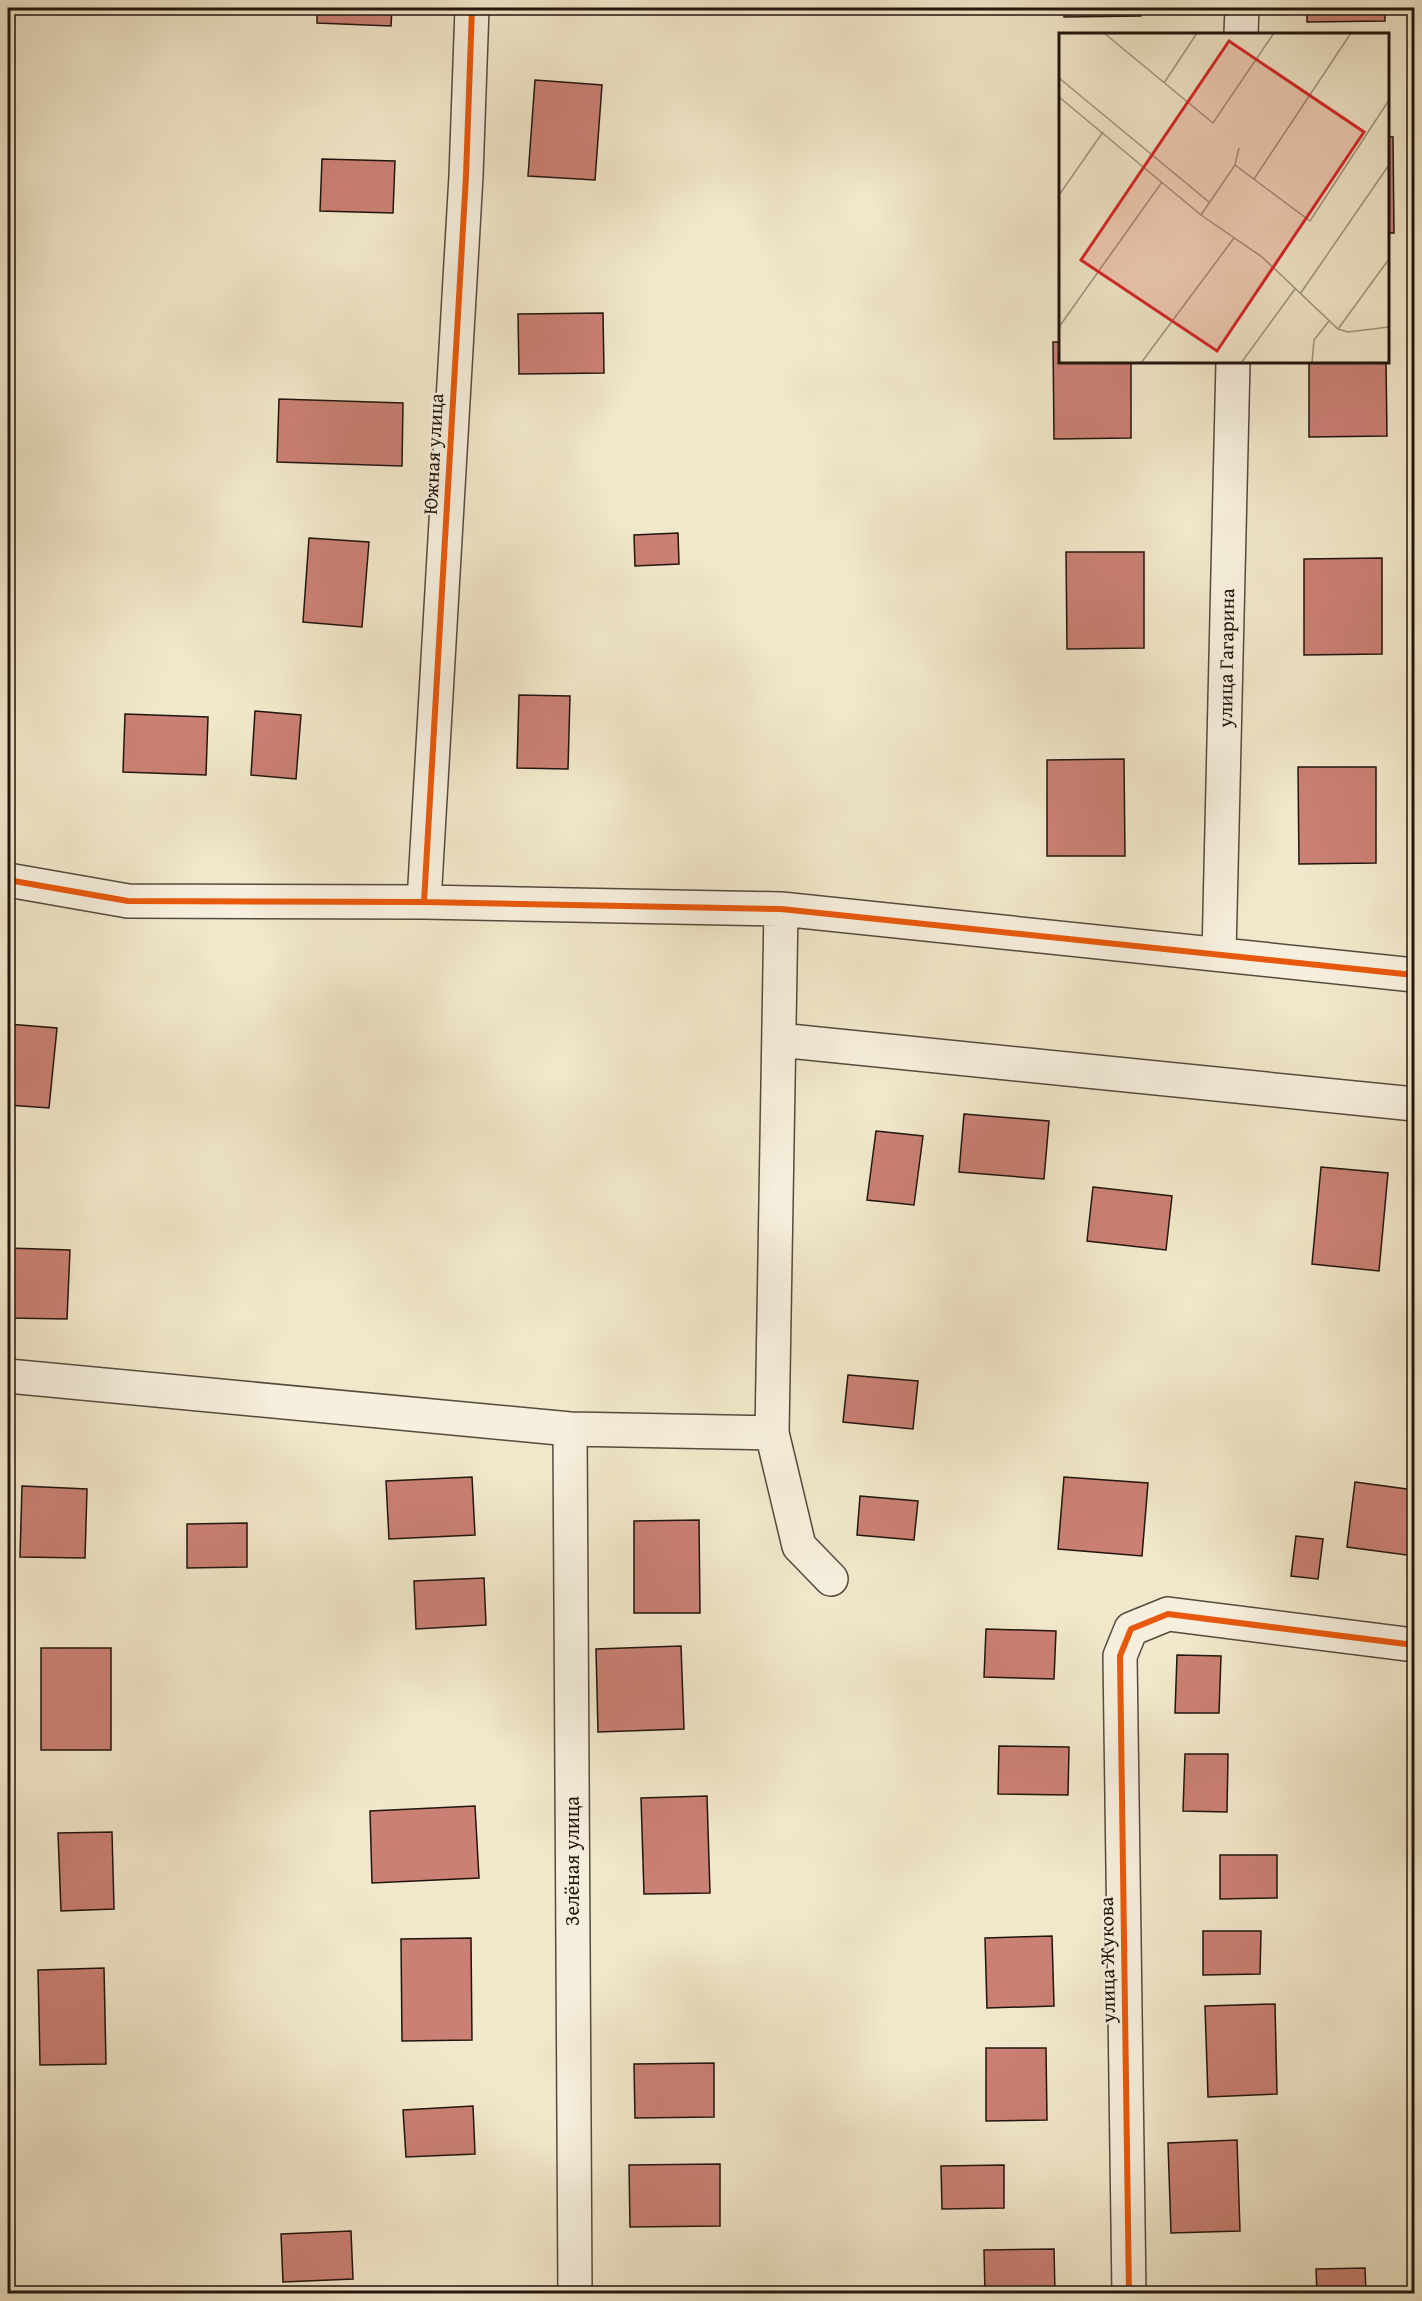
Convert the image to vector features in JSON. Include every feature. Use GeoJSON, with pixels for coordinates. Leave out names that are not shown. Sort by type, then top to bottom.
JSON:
{"type":"FeatureCollection","features":[{"type":"Feature","properties":{"kind":"street","name":"Южная улица"},"geometry":{"type":"LineString","coordinates":[[424,902],[465,188],[472,8]]}},
{"type":"Feature","properties":{"kind":"street"},"geometry":{"type":"LineString","coordinates":[[1241,33],[1242,8]]}},
{"type":"Feature","properties":{"kind":"street","name":"улица Гагарина"},"geometry":{"type":"LineString","coordinates":[[1219,954],[1233,363]]}},
{"type":"Feature","properties":{"kind":"street"},"geometry":{"type":"LineString","coordinates":[[8,880],[128,901],[424,902],[781,909],[1414,975]]}},
{"type":"Feature","properties":{"kind":"street"},"geometry":{"type":"LineString","coordinates":[[781,909],[772,1433],[799,1546],[831,1579]]}},
{"type":"Feature","properties":{"kind":"street"},"geometry":{"type":"LineString","coordinates":[[779,1040],[1414,1104]]}},
{"type":"Feature","properties":{"kind":"street"},"geometry":{"type":"LineString","coordinates":[[8,1376],[570,1429],[772,1433]]}},
{"type":"Feature","properties":{"kind":"street","name":"Зелёная улица"},"geometry":{"type":"LineString","coordinates":[[570,1429],[575,2294]]}},
{"type":"Feature","properties":{"kind":"street","name":"улица Жукова"},"geometry":{"type":"LineString","coordinates":[[1129,2294],[1120,1656],[1131,1629],[1168,1614],[1414,1645]]}},
{"type":"Feature","properties":{"kind":"building"},"geometry":{"type":"Polygon","coordinates":[[[317,8],[392,8],[391,26],[317,23],[317,8]]]}},
{"type":"Feature","properties":{"kind":"building"},"geometry":{"type":"Polygon","coordinates":[[[1064,8],[1141,8],[1141,16],[1064,17],[1064,8]]]}},
{"type":"Feature","properties":{"kind":"building"},"geometry":{"type":"Polygon","coordinates":[[[1307,8],[1385,8],[1385,21],[1307,22],[1307,8]]]}},
{"type":"Feature","properties":{"kind":"building"},"geometry":{"type":"Polygon","coordinates":[[[535,80],[602,85],[595,180],[528,176],[535,80]]]}},
{"type":"Feature","properties":{"kind":"building"},"geometry":{"type":"Polygon","coordinates":[[[1389,137],[1393,137],[1394,233],[1389,233],[1389,137]]]}},
{"type":"Feature","properties":{"kind":"building"},"geometry":{"type":"Polygon","coordinates":[[[322,159],[395,161],[393,213],[320,211],[322,159]]]}},
{"type":"Feature","properties":{"kind":"building"},"geometry":{"type":"Polygon","coordinates":[[[603,313],[604,373],[519,374],[518,314],[603,313]]]}},
{"type":"Feature","properties":{"kind":"building"},"geometry":{"type":"Polygon","coordinates":[[[1053,342],[1059,342],[1059,363],[1131,363],[1131,438],[1054,439],[1053,342]]]}},
{"type":"Feature","properties":{"kind":"building"},"geometry":{"type":"Polygon","coordinates":[[[1309,363],[1386,363],[1387,436],[1309,437],[1309,363]]]}},
{"type":"Feature","properties":{"kind":"building"},"geometry":{"type":"Polygon","coordinates":[[[279,399],[403,403],[402,466],[277,462],[279,399]]]}},
{"type":"Feature","properties":{"kind":"building"},"geometry":{"type":"Polygon","coordinates":[[[678,533],[679,564],[635,566],[634,535],[678,533]]]}},
{"type":"Feature","properties":{"kind":"building"},"geometry":{"type":"Polygon","coordinates":[[[309,538],[369,542],[362,627],[303,622],[309,538]]]}},
{"type":"Feature","properties":{"kind":"building"},"geometry":{"type":"Polygon","coordinates":[[[1066,552],[1144,552],[1144,648],[1067,649],[1066,552]]]}},
{"type":"Feature","properties":{"kind":"building"},"geometry":{"type":"Polygon","coordinates":[[[1382,558],[1382,654],[1304,655],[1304,559],[1382,558]]]}},
{"type":"Feature","properties":{"kind":"building"},"geometry":{"type":"Polygon","coordinates":[[[519,695],[570,696],[568,769],[517,768],[519,695]]]}},
{"type":"Feature","properties":{"kind":"building"},"geometry":{"type":"Polygon","coordinates":[[[255,711],[301,715],[296,779],[251,775],[255,711]]]}},
{"type":"Feature","properties":{"kind":"building"},"geometry":{"type":"Polygon","coordinates":[[[125,714],[208,717],[206,775],[123,772],[125,714]]]}},
{"type":"Feature","properties":{"kind":"building"},"geometry":{"type":"Polygon","coordinates":[[[1124,759],[1125,856],[1047,856],[1047,760],[1124,759]]]}},
{"type":"Feature","properties":{"kind":"building"},"geometry":{"type":"Polygon","coordinates":[[[1298,767],[1376,767],[1376,863],[1299,864],[1298,767]]]}},
{"type":"Feature","properties":{"kind":"building"},"geometry":{"type":"Polygon","coordinates":[[[8,1024],[57,1028],[49,1108],[8,1105],[8,1024]]]}},
{"type":"Feature","properties":{"kind":"building"},"geometry":{"type":"Polygon","coordinates":[[[964,1114],[1049,1121],[1044,1179],[959,1172],[964,1114]]]}},
{"type":"Feature","properties":{"kind":"building"},"geometry":{"type":"Polygon","coordinates":[[[876,1131],[923,1136],[914,1205],[867,1200],[876,1131]]]}},
{"type":"Feature","properties":{"kind":"building"},"geometry":{"type":"Polygon","coordinates":[[[1321,1167],[1388,1173],[1379,1271],[1312,1264],[1321,1167]]]}},
{"type":"Feature","properties":{"kind":"building"},"geometry":{"type":"Polygon","coordinates":[[[1093,1187],[1172,1196],[1166,1250],[1087,1241],[1093,1187]]]}},
{"type":"Feature","properties":{"kind":"building"},"geometry":{"type":"Polygon","coordinates":[[[8,1248],[70,1250],[67,1319],[8,1318],[8,1248]]]}},
{"type":"Feature","properties":{"kind":"building"},"geometry":{"type":"Polygon","coordinates":[[[848,1375],[918,1381],[913,1429],[843,1422],[848,1375]]]}},
{"type":"Feature","properties":{"kind":"building"},"geometry":{"type":"Polygon","coordinates":[[[472,1477],[475,1535],[389,1539],[386,1481],[472,1477]]]}},
{"type":"Feature","properties":{"kind":"building"},"geometry":{"type":"Polygon","coordinates":[[[1064,1477],[1148,1483],[1142,1556],[1058,1549],[1064,1477]]]}},
{"type":"Feature","properties":{"kind":"building"},"geometry":{"type":"Polygon","coordinates":[[[1355,1482],[1414,1490],[1414,1556],[1347,1547],[1355,1482]]]}},
{"type":"Feature","properties":{"kind":"building"},"geometry":{"type":"Polygon","coordinates":[[[22,1486],[87,1489],[85,1558],[20,1557],[22,1486]]]}},
{"type":"Feature","properties":{"kind":"building"},"geometry":{"type":"Polygon","coordinates":[[[860,1496],[918,1501],[914,1540],[857,1535],[860,1496]]]}},
{"type":"Feature","properties":{"kind":"building"},"geometry":{"type":"Polygon","coordinates":[[[699,1520],[700,1613],[634,1613],[634,1521],[699,1520]]]}},
{"type":"Feature","properties":{"kind":"building"},"geometry":{"type":"Polygon","coordinates":[[[247,1523],[247,1567],[187,1568],[187,1524],[247,1523]]]}},
{"type":"Feature","properties":{"kind":"building"},"geometry":{"type":"Polygon","coordinates":[[[1296,1536],[1323,1539],[1318,1579],[1291,1576],[1296,1536]]]}},
{"type":"Feature","properties":{"kind":"building"},"geometry":{"type":"Polygon","coordinates":[[[484,1578],[486,1625],[416,1629],[414,1581],[484,1578]]]}},
{"type":"Feature","properties":{"kind":"building"},"geometry":{"type":"Polygon","coordinates":[[[986,1629],[1056,1631],[1054,1679],[984,1677],[986,1629]]]}},
{"type":"Feature","properties":{"kind":"building"},"geometry":{"type":"Polygon","coordinates":[[[681,1646],[684,1729],[598,1732],[596,1649],[681,1646]]]}},
{"type":"Feature","properties":{"kind":"building"},"geometry":{"type":"Polygon","coordinates":[[[41,1648],[111,1648],[111,1750],[41,1750],[41,1648]]]}},
{"type":"Feature","properties":{"kind":"building"},"geometry":{"type":"Polygon","coordinates":[[[1177,1655],[1221,1656],[1219,1713],[1175,1713],[1177,1655]]]}},
{"type":"Feature","properties":{"kind":"building"},"geometry":{"type":"Polygon","coordinates":[[[999,1746],[1069,1747],[1068,1795],[998,1794],[999,1746]]]}},
{"type":"Feature","properties":{"kind":"building"},"geometry":{"type":"Polygon","coordinates":[[[1185,1754],[1228,1754],[1227,1812],[1183,1811],[1185,1754]]]}},
{"type":"Feature","properties":{"kind":"building"},"geometry":{"type":"Polygon","coordinates":[[[707,1796],[710,1893],[644,1894],[641,1798],[707,1796]]]}},
{"type":"Feature","properties":{"kind":"building"},"geometry":{"type":"Polygon","coordinates":[[[475,1806],[479,1878],[372,1883],[370,1811],[475,1806]]]}},
{"type":"Feature","properties":{"kind":"building"},"geometry":{"type":"Polygon","coordinates":[[[112,1832],[114,1909],[61,1911],[58,1833],[112,1832]]]}},
{"type":"Feature","properties":{"kind":"building"},"geometry":{"type":"Polygon","coordinates":[[[1220,1855],[1277,1855],[1277,1898],[1220,1899],[1220,1855]]]}},
{"type":"Feature","properties":{"kind":"building"},"geometry":{"type":"Polygon","coordinates":[[[1203,1931],[1261,1931],[1260,1974],[1203,1975],[1203,1931]]]}},
{"type":"Feature","properties":{"kind":"building"},"geometry":{"type":"Polygon","coordinates":[[[1052,1936],[1054,2006],[987,2008],[985,1938],[1052,1936]]]}},
{"type":"Feature","properties":{"kind":"building"},"geometry":{"type":"Polygon","coordinates":[[[471,1938],[472,2040],[402,2041],[401,1939],[471,1938]]]}},
{"type":"Feature","properties":{"kind":"building"},"geometry":{"type":"Polygon","coordinates":[[[104,1968],[106,2064],[40,2065],[38,1970],[104,1968]]]}},
{"type":"Feature","properties":{"kind":"building"},"geometry":{"type":"Polygon","coordinates":[[[1275,2004],[1277,2094],[1208,2097],[1205,2006],[1275,2004]]]}},
{"type":"Feature","properties":{"kind":"building"},"geometry":{"type":"Polygon","coordinates":[[[986,2048],[1046,2048],[1047,2120],[986,2121],[986,2048]]]}},
{"type":"Feature","properties":{"kind":"building"},"geometry":{"type":"Polygon","coordinates":[[[714,2063],[714,2117],[635,2118],[634,2064],[714,2063]]]}},
{"type":"Feature","properties":{"kind":"building"},"geometry":{"type":"Polygon","coordinates":[[[473,2106],[475,2154],[406,2157],[403,2110],[473,2106]]]}},
{"type":"Feature","properties":{"kind":"building"},"geometry":{"type":"Polygon","coordinates":[[[1237,2140],[1240,2231],[1171,2233],[1168,2143],[1237,2140]]]}},
{"type":"Feature","properties":{"kind":"building"},"geometry":{"type":"Polygon","coordinates":[[[720,2164],[720,2226],[630,2227],[629,2165],[720,2164]]]}},
{"type":"Feature","properties":{"kind":"building"},"geometry":{"type":"Polygon","coordinates":[[[1004,2165],[1004,2208],[942,2209],[941,2166],[1004,2165]]]}},
{"type":"Feature","properties":{"kind":"building"},"geometry":{"type":"Polygon","coordinates":[[[351,2231],[353,2279],[283,2282],[281,2234],[351,2231]]]}},
{"type":"Feature","properties":{"kind":"building"},"geometry":{"type":"Polygon","coordinates":[[[1054,2249],[1055,2294],[985,2294],[984,2250],[1054,2249]]]}},
{"type":"Feature","properties":{"kind":"building"},"geometry":{"type":"Polygon","coordinates":[[[1365,2268],[1366,2294],[1317,2294],[1316,2269],[1365,2268]]]}},
{"type":"Feature","properties":{"kind":"building"},"geometry":{"type":"Polygon","coordinates":[[[687,2288],[687,2294],[606,2294],[606,2289],[687,2288]]]}},
{"type":"Feature","properties":{"kind":"cycle path"},"geometry":{"type":"LineString","coordinates":[[424,902],[466,176],[472,8]]}},
{"type":"Feature","properties":{"kind":"cycle path"},"geometry":{"type":"LineString","coordinates":[[8,880],[128,901],[424,902],[781,909],[1414,975]]}},
{"type":"Feature","properties":{"kind":"cycle path"},"geometry":{"type":"LineString","coordinates":[[1129,2294],[1120,1656],[1131,1629],[1168,1614],[1414,1645]]}}]}
